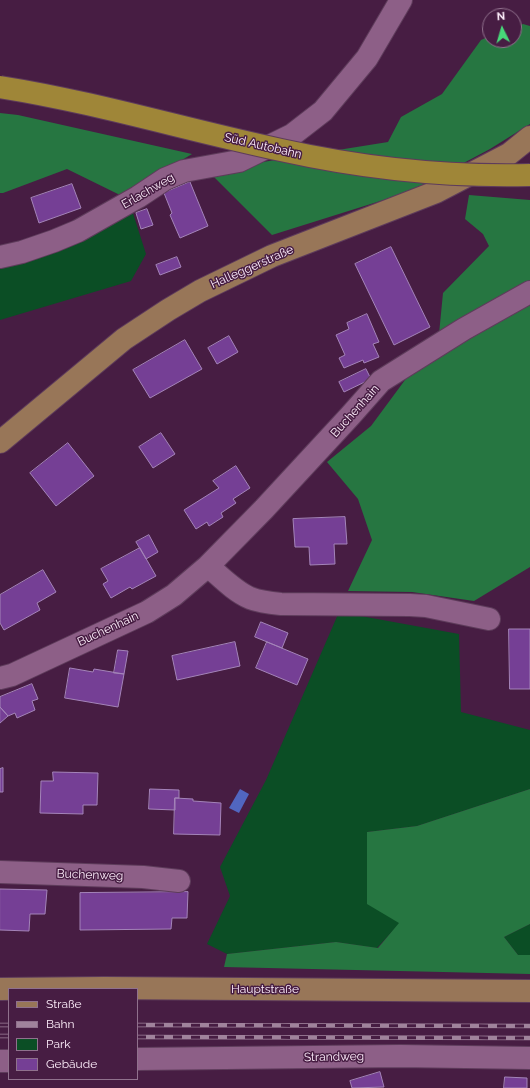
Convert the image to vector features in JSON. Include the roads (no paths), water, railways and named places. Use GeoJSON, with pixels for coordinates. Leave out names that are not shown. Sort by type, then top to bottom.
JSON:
{"type":"FeatureCollection","features":[{"type":"Feature","properties":{"kind":"highway","name":"Süd Autobahn"},"geometry":{"type":"LineString","coordinates":[[0,88],[118,112],[282,151],[359,165],[424,172],[489,176],[530,175]]}},
{"type":"Feature","properties":{"kind":"main road","name":"Halleggerstraße"},"geometry":{"type":"LineString","coordinates":[[0,442],[124,339],[200,291],[272,256],[436,192],[509,154],[530,137]]}},
{"type":"Feature","properties":{"kind":"main road","name":"Hauptstraße"},"geometry":{"type":"LineString","coordinates":[[138,988],[530,991]]}},
{"type":"Feature","properties":{"kind":"street","name":"Erlachweg"},"geometry":{"type":"LineString","coordinates":[[0,258],[54,241],[78,231],[138,197],[166,179],[184,171],[239,161],[292,135],[323,111],[367,58],[401,0]]}},
{"type":"Feature","properties":{"kind":"street","name":"Buchenhain"},"geometry":{"type":"LineString","coordinates":[[0,678],[12,675],[146,612],[174,595],[208,566],[264,509],[381,382],[464,330],[530,292]]}},
{"type":"Feature","properties":{"kind":"street"},"geometry":{"type":"LineString","coordinates":[[208,566],[231,586],[250,598],[264,602],[281,604],[426,606],[489,620]]}},
{"type":"Feature","properties":{"kind":"street","name":"Buchenweg"},"geometry":{"type":"LineString","coordinates":[[0,872],[144,877],[179,881]]}},
{"type":"Feature","properties":{"kind":"street","name":"Strandweg"},"geometry":{"type":"LineString","coordinates":[[138,1059],[392,1056],[530,1058]]}},
{"type":"Feature","properties":{"kind":"water"},"geometry":{"type":"Polygon","coordinates":[[[240,789],[249,794],[239,813],[229,808],[240,789]]]}},
{"type":"Feature","properties":{"kind":"railway"},"geometry":{"type":"LineString","coordinates":[[0,1025],[8,1025]]}},
{"type":"Feature","properties":{"kind":"railway"},"geometry":{"type":"LineString","coordinates":[[138,1025],[530,1026]]}},
{"type":"Feature","properties":{"kind":"railway"},"geometry":{"type":"LineString","coordinates":[[0,1036],[8,1036]]}},
{"type":"Feature","properties":{"kind":"railway"},"geometry":{"type":"LineString","coordinates":[[138,1037],[530,1038]]}}]}
